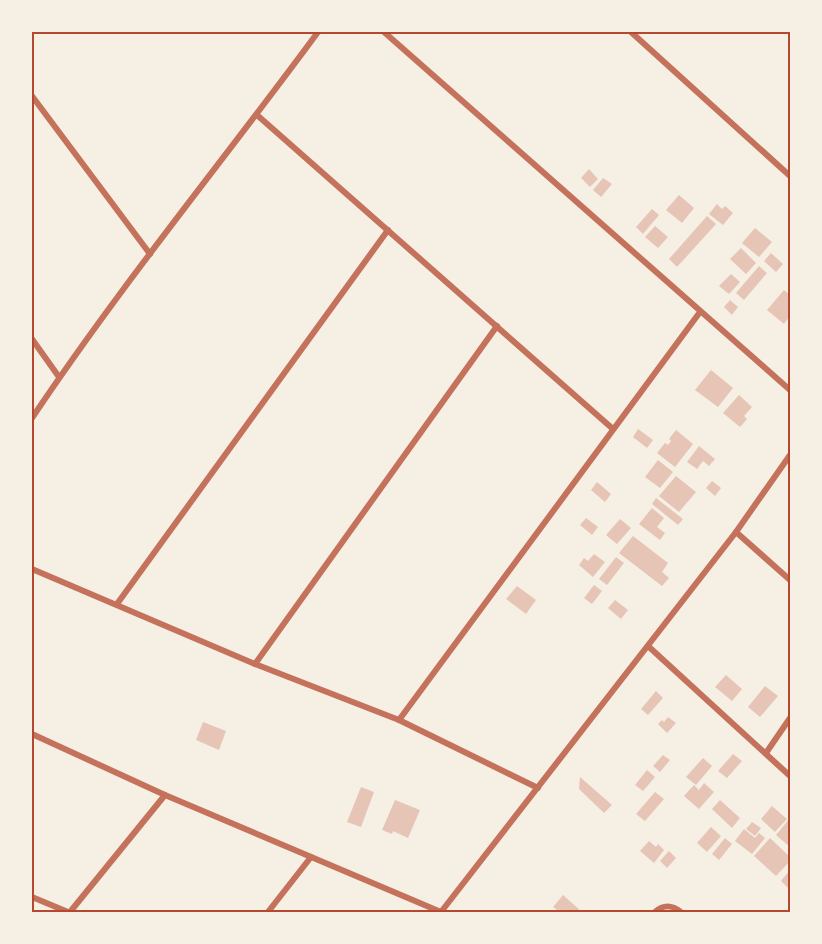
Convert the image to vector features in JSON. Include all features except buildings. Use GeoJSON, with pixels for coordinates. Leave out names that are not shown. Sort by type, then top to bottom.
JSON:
{"type":"FeatureCollection","features":[{"type":"Feature","properties":{"kind":"street"},"geometry":{"type":"LineString","coordinates":[[32,418],[59,377],[150,254],[257,116],[318,32]]}},
{"type":"Feature","properties":{"kind":"street"},"geometry":{"type":"LineString","coordinates":[[384,32],[790,390]]}},
{"type":"Feature","properties":{"kind":"street"},"geometry":{"type":"LineString","coordinates":[[631,32],[790,176]]}},
{"type":"Feature","properties":{"kind":"street"},"geometry":{"type":"LineString","coordinates":[[32,96],[150,254]]}},
{"type":"Feature","properties":{"kind":"street"},"geometry":{"type":"LineString","coordinates":[[257,116],[613,429]]}},
{"type":"Feature","properties":{"kind":"street"},"geometry":{"type":"LineString","coordinates":[[117,604],[388,231]]}},
{"type":"Feature","properties":{"kind":"street"},"geometry":{"type":"LineString","coordinates":[[399,720],[700,312]]}},
{"type":"Feature","properties":{"kind":"street"},"geometry":{"type":"LineString","coordinates":[[255,664],[497,327]]}},
{"type":"Feature","properties":{"kind":"street"},"geometry":{"type":"LineString","coordinates":[[32,339],[59,377]]}},
{"type":"Feature","properties":{"kind":"street"},"geometry":{"type":"LineString","coordinates":[[32,734],[165,795],[441,912],[736,532],[790,455]]}},
{"type":"Feature","properties":{"kind":"street"},"geometry":{"type":"LineString","coordinates":[[736,532],[790,580]]}},
{"type":"Feature","properties":{"kind":"street"},"geometry":{"type":"LineString","coordinates":[[32,568],[255,664],[399,720],[538,788]]}},
{"type":"Feature","properties":{"kind":"street"},"geometry":{"type":"LineString","coordinates":[[648,646],[790,776]]}},
{"type":"Feature","properties":{"kind":"street"},"geometry":{"type":"LineString","coordinates":[[766,753],[790,718]]}},
{"type":"Feature","properties":{"kind":"street"},"geometry":{"type":"LineString","coordinates":[[32,897],[69,912],[165,795]]}},
{"type":"Feature","properties":{"kind":"street"},"geometry":{"type":"LineString","coordinates":[[268,912],[311,857]]}},
{"type":"Feature","properties":{"kind":"street"},"geometry":{"type":"LineString","coordinates":[[655,912],[671,906],[681,912]]}}]}
